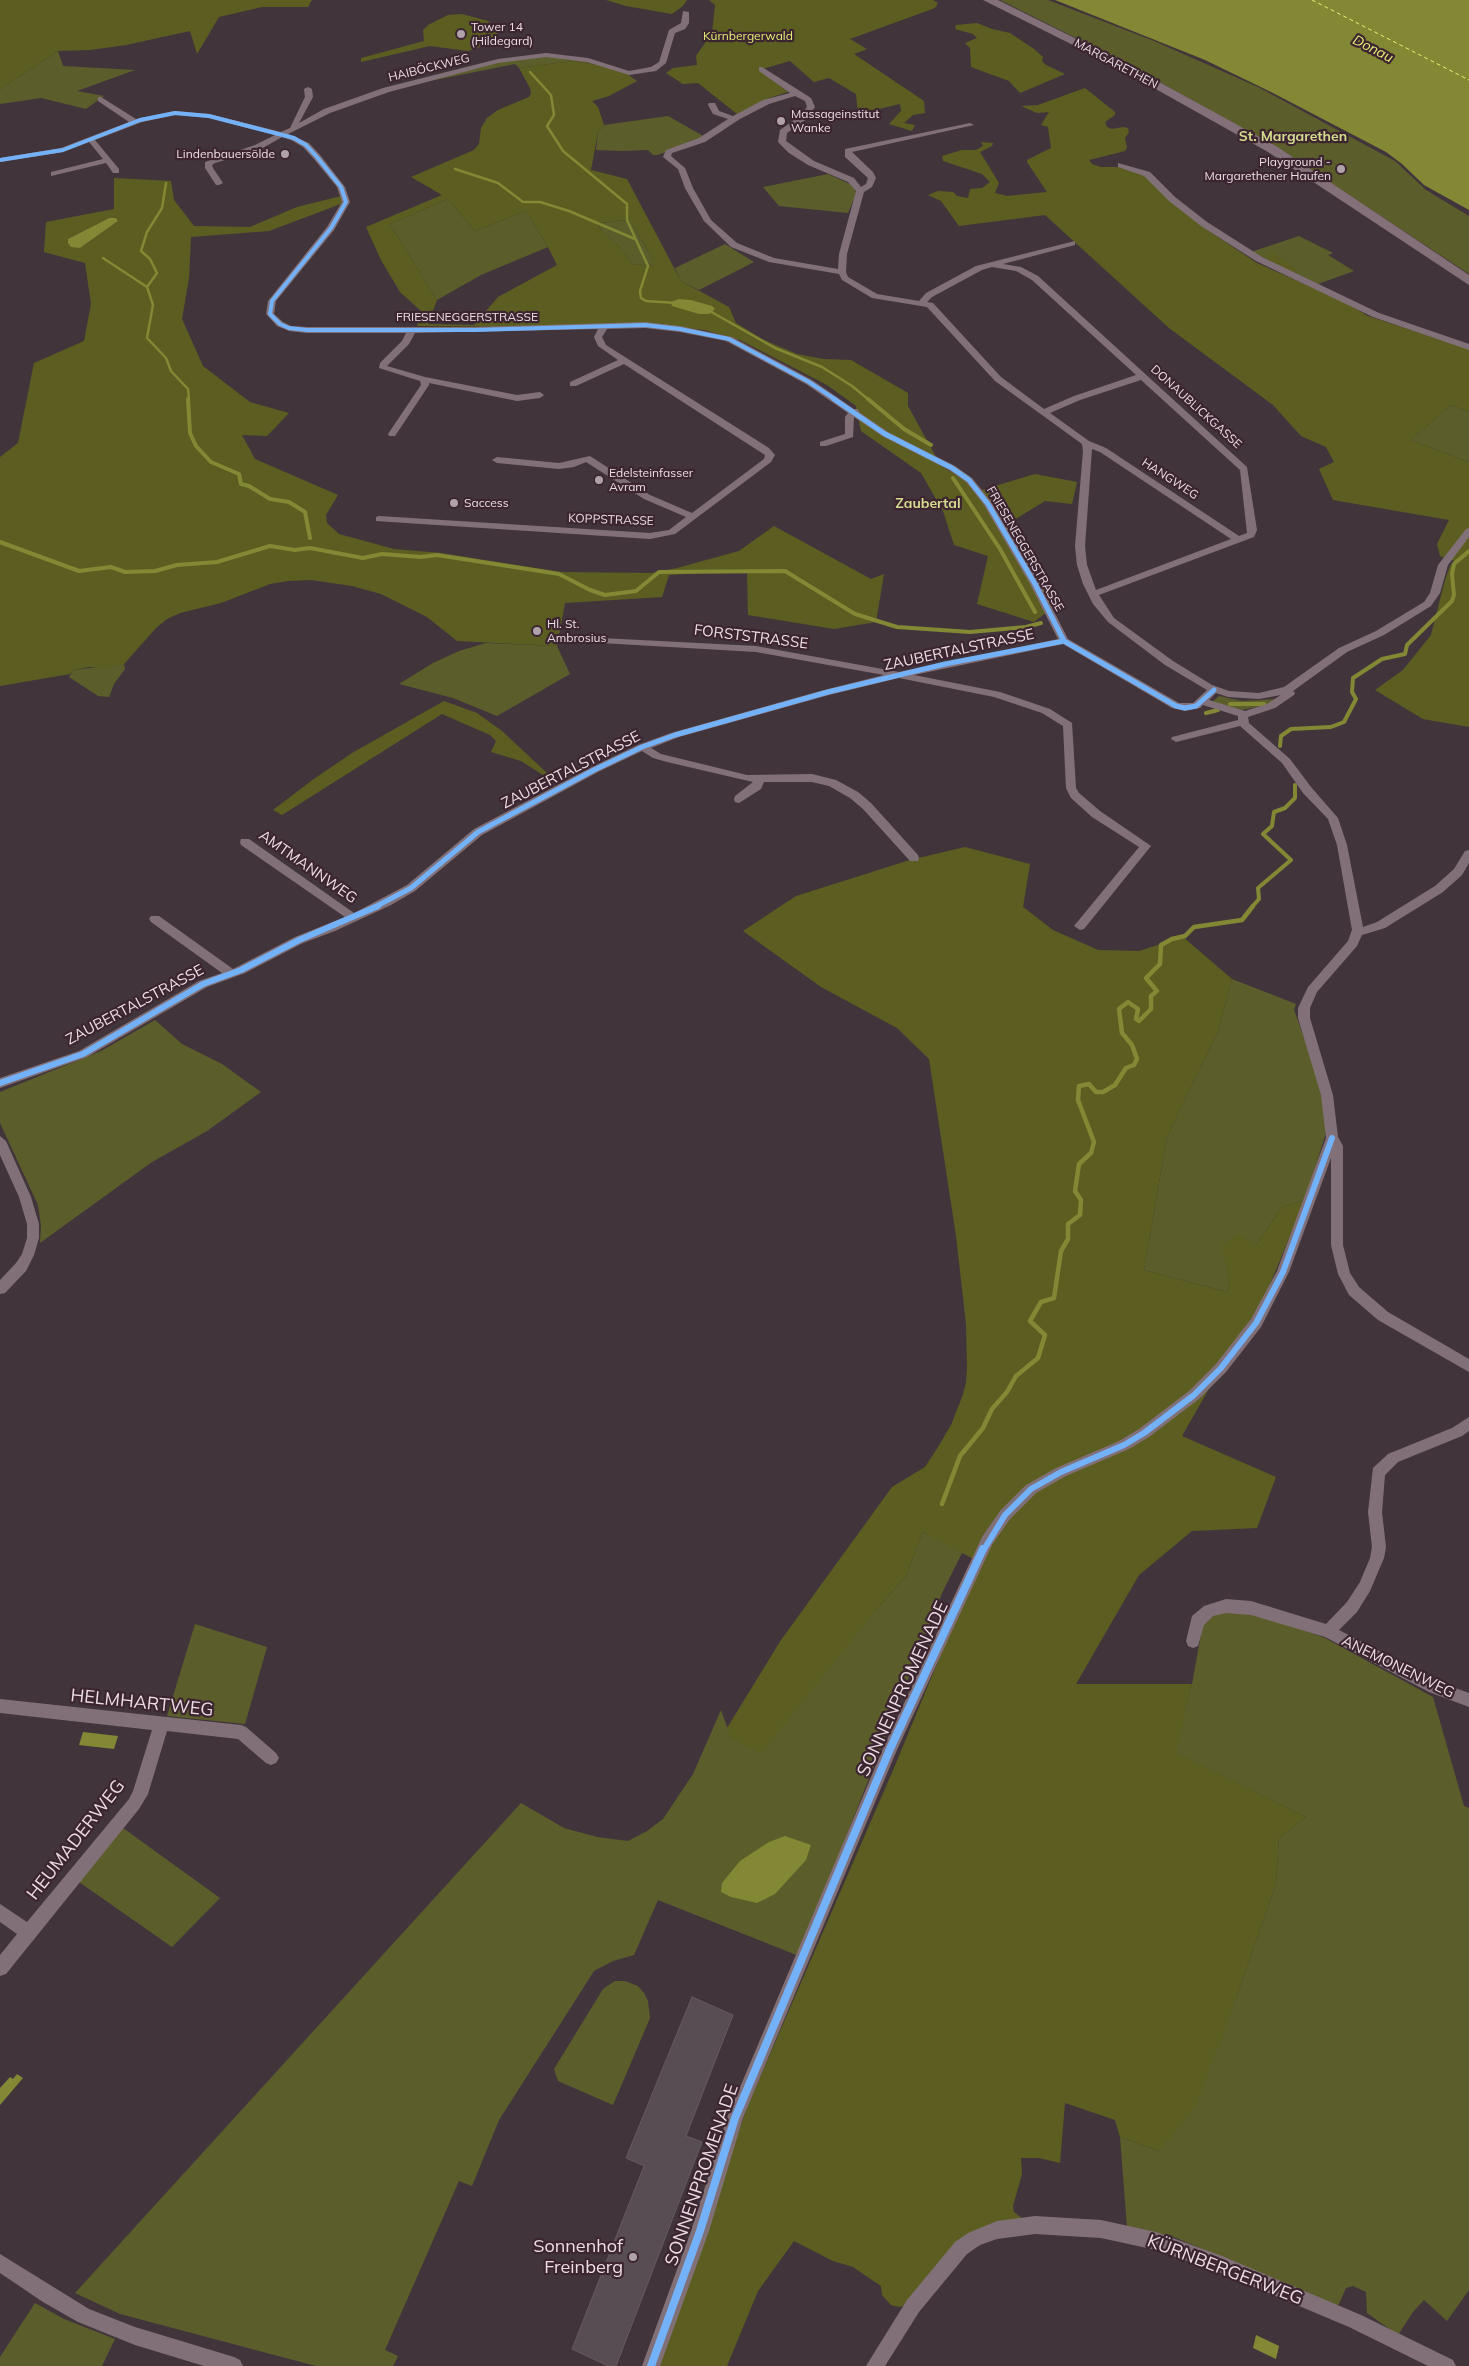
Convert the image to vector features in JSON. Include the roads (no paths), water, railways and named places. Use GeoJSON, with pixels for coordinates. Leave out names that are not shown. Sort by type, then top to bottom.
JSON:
{"type":"FeatureCollection","features":[{"type":"Feature","properties":{"kind":"main road","name":"MARGARETHEN"},"geometry":{"type":"LineString","coordinates":[[990,0],[1117,63],[1240,133],[1273,155],[1295,166],[1469,281]]}},
{"type":"Feature","properties":{"kind":"street","name":"HAIBÖCKWEG"},"geometry":{"type":"LineString","coordinates":[[220,183],[209,168],[210,162],[258,147],[293,127],[355,99],[518,57],[569,56],[631,74],[653,69],[662,63],[672,32],[682,27],[685,23],[685,12]]}},
{"type":"Feature","properties":{"kind":"street"},"geometry":{"type":"LineString","coordinates":[[762,69],[796,94],[808,100],[811,107],[804,117],[783,132],[782,142],[792,152],[811,163],[851,180],[860,191]]}},
{"type":"Feature","properties":{"kind":"street","name":"HAIBÖCKWEG"},"geometry":{"type":"LineString","coordinates":[[293,127],[309,97],[308,89]]}},
{"type":"Feature","properties":{"kind":"street"},"geometry":{"type":"LineString","coordinates":[[796,94],[770,100],[734,119],[702,140],[673,150],[666,155],[681,168],[689,188],[708,222],[723,237],[752,254],[772,260],[842,272]]}},
{"type":"Feature","properties":{"kind":"street"},"geometry":{"type":"LineString","coordinates":[[101,99],[135,122]]}},
{"type":"Feature","properties":{"kind":"street"},"geometry":{"type":"LineString","coordinates":[[713,107],[734,119]]}},
{"type":"Feature","properties":{"kind":"street","name":"FRIESENEGGERSTRASSE"},"geometry":{"type":"LineString","coordinates":[[0,160],[42,155],[91,140],[135,122],[169,114],[196,113],[282,134],[298,140],[313,152],[341,187],[346,202],[336,220],[272,301],[269,310],[271,317],[284,326],[301,330],[481,330],[605,325],[663,326],[726,337],[809,382],[885,434],[952,468],[974,486],[1035,584],[1064,641]]}},
{"type":"Feature","properties":{"kind":"street"},"geometry":{"type":"LineString","coordinates":[[922,302],[871,295],[850,283],[842,272],[845,244],[860,191],[869,185],[872,178],[870,174],[848,155],[848,150],[970,125]]}},
{"type":"Feature","properties":{"kind":"street"},"geometry":{"type":"LineString","coordinates":[[91,140],[116,171]]}},
{"type":"Feature","properties":{"kind":"street"},"geometry":{"type":"LineString","coordinates":[[54,174],[108,160]]}},
{"type":"Feature","properties":{"kind":"street"},"geometry":{"type":"LineString","coordinates":[[1121,165],[1136,168],[1149,175],[1172,198],[1209,228],[1265,262],[1381,317],[1469,347]]}},
{"type":"Feature","properties":{"kind":"street","name":"DONAUBLICKGASSE"},"geometry":{"type":"LineString","coordinates":[[922,302],[929,295],[971,272],[1072,243]]}},
{"type":"Feature","properties":{"kind":"street","name":"DONAUBLICKGASSE"},"geometry":{"type":"LineString","coordinates":[[992,265],[1018,269],[1030,274],[1244,469],[1252,532],[1238,540]]}},
{"type":"Feature","properties":{"kind":"street","name":"HANGWEG"},"geometry":{"type":"LineString","coordinates":[[922,302],[930,305],[939,313],[998,380],[1086,442],[1103,450],[1238,540]]}},
{"type":"Feature","properties":{"kind":"street","name":"KOPPSTRASSE"},"geometry":{"type":"LineString","coordinates":[[379,519],[650,536],[672,532],[768,460],[770,455],[744,435],[599,343],[599,332],[605,325]]}},
{"type":"Feature","properties":{"kind":"street"},"geometry":{"type":"LineString","coordinates":[[412,329],[406,342],[383,367],[424,379],[517,398],[540,395]]}},
{"type":"Feature","properties":{"kind":"street"},"geometry":{"type":"LineString","coordinates":[[573,384],[625,360]]}},
{"type":"Feature","properties":{"kind":"street"},"geometry":{"type":"LineString","coordinates":[[1044,412],[1143,376]]}},
{"type":"Feature","properties":{"kind":"street"},"geometry":{"type":"LineString","coordinates":[[392,434],[425,385],[424,379]]}},
{"type":"Feature","properties":{"kind":"street"},"geometry":{"type":"LineString","coordinates":[[822,444],[850,435],[849,417],[854,411]]}},
{"type":"Feature","properties":{"kind":"street"},"geometry":{"type":"LineString","coordinates":[[1086,442],[1087,461],[1080,546],[1082,565],[1093,594],[1104,613],[1126,633],[1175,667],[1214,690],[1228,694],[1253,697],[1272,695],[1290,689],[1343,650],[1380,633],[1428,604],[1435,593],[1443,565],[1469,531]]}},
{"type":"Feature","properties":{"kind":"street"},"geometry":{"type":"LineString","coordinates":[[497,460],[559,466],[571,465],[587,458],[647,497],[692,516]]}},
{"type":"Feature","properties":{"kind":"street"},"geometry":{"type":"LineString","coordinates":[[1093,594],[1238,540]]}},
{"type":"Feature","properties":{"kind":"street","name":"FORSTSTRASSE"},"geometry":{"type":"LineString","coordinates":[[568,638],[738,647],[901,674],[996,694],[1040,709],[1068,725],[1071,788],[1080,801],[1096,814],[1146,846],[1080,926]]}},
{"type":"Feature","properties":{"kind":"street"},"geometry":{"type":"LineString","coordinates":[[1064,641],[1176,706],[1189,708],[1203,702],[1214,690]]}},
{"type":"Feature","properties":{"kind":"street","name":"ZAUBERTALSTRASSE"},"geometry":{"type":"LineString","coordinates":[[0,1083],[83,1054],[204,984],[299,940],[354,918],[411,888],[453,850],[478,832],[594,770],[642,747],[675,735],[773,707],[901,674],[1064,641]]}},
{"type":"Feature","properties":{"kind":"street"},"geometry":{"type":"LineString","coordinates":[[1176,739],[1243,718],[1289,695],[1290,689]]}},
{"type":"Feature","properties":{"kind":"street"},"geometry":{"type":"LineString","coordinates":[[1203,702],[1243,718],[1277,752],[1329,812],[1337,825],[1355,906],[1358,930],[1345,954],[1312,990],[1304,1008],[1304,1018],[1327,1095],[1332,1138],[1337,1146],[1336,1204],[1338,1245],[1340,1260],[1348,1282],[1362,1299],[1383,1316],[1469,1367]]}},
{"type":"Feature","properties":{"kind":"street"},"geometry":{"type":"LineString","coordinates":[[642,747],[657,756],[747,779],[812,778],[832,783],[854,795],[868,806],[914,858]]}},
{"type":"Feature","properties":{"kind":"street"},"geometry":{"type":"LineString","coordinates":[[739,799],[757,786],[760,779]]}},
{"type":"Feature","properties":{"kind":"street","name":"AMTMANNWEG"},"geometry":{"type":"LineString","coordinates":[[245,842],[354,918]]}},
{"type":"Feature","properties":{"kind":"street"},"geometry":{"type":"LineString","coordinates":[[1358,930],[1365,931],[1381,925],[1439,889],[1458,872],[1469,854]]}},
{"type":"Feature","properties":{"kind":"street"},"geometry":{"type":"LineString","coordinates":[[155,919],[231,973]]}},
{"type":"Feature","properties":{"kind":"street","name":"SONNENPROMENADE"},"geometry":{"type":"LineString","coordinates":[[651,2366],[700,2231],[725,2147],[744,2095],[890,1749],[987,1541],[1005,1515],[1030,1489],[1061,1472],[1124,1445],[1144,1433],[1180,1407],[1221,1368],[1256,1323],[1283,1272],[1332,1138]]}},
{"type":"Feature","properties":{"kind":"street"},"geometry":{"type":"LineString","coordinates":[[0,1141],[25,1198],[33,1224],[33,1238],[28,1254],[16,1273],[0,1289]]}},
{"type":"Feature","properties":{"kind":"street","name":"ANEMONENWEG"},"geometry":{"type":"LineString","coordinates":[[1328,1631],[1352,1607],[1365,1586],[1378,1558],[1379,1548],[1375,1512],[1378,1472],[1393,1458],[1457,1432],[1469,1423]]}},
{"type":"Feature","properties":{"kind":"street","name":"ANEMONENWEG"},"geometry":{"type":"LineString","coordinates":[[1193,1641],[1194,1627],[1201,1617],[1215,1608],[1226,1606],[1272,1613],[1328,1631],[1434,1687],[1469,1700]]}},
{"type":"Feature","properties":{"kind":"street","name":"HELMHARTWEG"},"geometry":{"type":"LineString","coordinates":[[0,1706],[161,1725],[241,1732],[271,1758]]}},
{"type":"Feature","properties":{"kind":"street","name":"HEUMADERWEG"},"geometry":{"type":"LineString","coordinates":[[0,1968],[134,1804],[140,1794],[161,1725]]}},
{"type":"Feature","properties":{"kind":"street"},"geometry":{"type":"LineString","coordinates":[[0,1912],[29,1933]]}},
{"type":"Feature","properties":{"kind":"street","name":"KÜRNBERGERWEG"},"geometry":{"type":"LineString","coordinates":[[875,2366],[916,2301],[961,2248],[974,2239],[996,2230],[1035,2225],[1101,2229],[1156,2241],[1222,2265],[1363,2325],[1447,2366]]}},
{"type":"Feature","properties":{"kind":"street"},"geometry":{"type":"LineString","coordinates":[[0,2263],[48,2296],[84,2316],[135,2336],[234,2366]]}},
{"type":"Feature","properties":{"kind":"water","name":"Donau"},"geometry":{"type":"Polygon","coordinates":[[[1055,0],[1469,0],[1469,210],[1424,185],[1386,152],[1273,93],[1205,60],[1055,0]]]}},
{"type":"Feature","properties":{"kind":"water"},"geometry":{"type":"Polygon","coordinates":[[[109,218],[116,218],[118,221],[80,248],[71,247],[68,243],[68,239],[109,218]]]}},
{"type":"Feature","properties":{"kind":"water"},"geometry":{"type":"Polygon","coordinates":[[[679,299],[691,300],[712,306],[715,309],[709,314],[699,314],[672,306],[671,302],[679,299]]]}},
{"type":"Feature","properties":{"kind":"water"},"geometry":{"type":"Polygon","coordinates":[[[83,1732],[118,1736],[114,1749],[79,1745],[83,1732]]]}},
{"type":"Feature","properties":{"kind":"water"},"geometry":{"type":"Polygon","coordinates":[[[785,1836],[811,1845],[806,1860],[775,1894],[757,1903],[731,1897],[721,1892],[722,1883],[740,1861],[769,1842],[785,1836]]]}},
{"type":"Feature","properties":{"kind":"water"},"geometry":{"type":"Polygon","coordinates":[[[17,2074],[23,2078],[0,2105],[0,2088],[10,2077],[13,2079],[17,2074]]]}},
{"type":"Feature","properties":{"kind":"water"},"geometry":{"type":"Polygon","coordinates":[[[1256,2335],[1279,2346],[1276,2359],[1253,2348],[1256,2335]]]}},
{"type":"Feature","properties":{"kind":"waterway"},"geometry":{"type":"LineString","coordinates":[[530,72],[551,95],[554,115],[547,126],[563,151],[627,204],[627,220],[648,266],[640,291],[641,298],[646,301],[676,303]]}},
{"type":"Feature","properties":{"kind":"waterway"},"geometry":{"type":"LineString","coordinates":[[455,169],[498,183],[523,202],[540,202],[569,211],[635,239]]}},
{"type":"Feature","properties":{"kind":"waterway"},"geometry":{"type":"LineString","coordinates":[[147,287],[157,273],[150,259],[141,251],[147,232],[162,208],[166,183]]}},
{"type":"Feature","properties":{"kind":"waterway"},"geometry":{"type":"LineString","coordinates":[[103,258],[147,287]]}},
{"type":"Feature","properties":{"kind":"waterway"},"geometry":{"type":"LineString","coordinates":[[147,287],[153,305],[147,338],[166,358],[171,371],[188,389],[189,400]]}},
{"type":"Feature","properties":{"kind":"waterway"},"geometry":{"type":"LineString","coordinates":[[708,310],[775,348],[822,367],[852,386],[869,400]]}},
{"type":"Feature","properties":{"kind":"waterway"},"geometry":{"type":"LineString","coordinates":[[188,399],[190,433],[196,446],[211,462],[239,474],[241,484],[249,486],[270,499],[289,502],[305,512],[310,538]]}},
{"type":"Feature","properties":{"kind":"waterway"},"geometry":{"type":"LineString","coordinates":[[868,399],[904,429],[931,445]]}},
{"type":"Feature","properties":{"kind":"waterway"},"geometry":{"type":"LineString","coordinates":[[953,478],[1000,549],[1035,612]]}},
{"type":"Feature","properties":{"kind":"waterway"},"geometry":{"type":"LineString","coordinates":[[0,542],[79,571],[111,567],[125,572],[155,571],[177,565],[217,562],[270,546],[295,550],[310,548],[363,558],[382,554],[421,557],[437,555],[559,574],[590,590],[605,595],[636,591],[659,572],[785,571],[855,614],[897,627],[970,632],[1026,627],[1041,623]]}},
{"type":"Feature","properties":{"kind":"waterway"},"geometry":{"type":"LineString","coordinates":[[1280,746],[1281,736],[1291,729],[1331,727],[1344,722],[1356,699],[1352,692],[1353,678],[1382,659],[1405,654],[1407,645],[1452,601],[1454,595],[1452,574],[1454,564],[1469,551]]}},
{"type":"Feature","properties":{"kind":"waterway"},"geometry":{"type":"LineString","coordinates":[[1230,704],[1264,704]]}},
{"type":"Feature","properties":{"kind":"waterway"},"geometry":{"type":"LineString","coordinates":[[1206,713],[1218,710]]}},
{"type":"Feature","properties":{"kind":"waterway"},"geometry":{"type":"LineString","coordinates":[[1252,907],[1259,899],[1258,888],[1291,860],[1263,834],[1272,826],[1274,812],[1285,808],[1295,798],[1295,785]]}},
{"type":"Feature","properties":{"kind":"waterway"},"geometry":{"type":"LineString","coordinates":[[942,1504],[960,1456],[983,1428],[992,1409],[1007,1392],[1016,1376],[1038,1358],[1045,1335],[1030,1321],[1041,1302],[1054,1298],[1061,1251],[1068,1239],[1068,1224],[1080,1215],[1081,1200],[1075,1191],[1079,1164],[1091,1153],[1094,1142],[1078,1100],[1079,1086],[1089,1084],[1096,1092],[1103,1092],[1115,1085],[1126,1068],[1134,1065],[1137,1059],[1132,1045],[1122,1033],[1119,1009],[1128,1002],[1138,1009],[1136,1019],[1139,1021],[1151,1009],[1151,996],[1157,991],[1146,978],[1160,964],[1161,945],[1172,939],[1185,936],[1194,927],[1242,920],[1253,906]]}},
{"type":"Feature","properties":{"kind":"place","name":"Tower 14 (Hildegard)"},"geometry":{"type":"Point","coordinates":[461,34]}},
{"type":"Feature","properties":{"kind":"place","name":"Massageinstitut Wanke"},"geometry":{"type":"Point","coordinates":[781,121]}},
{"type":"Feature","properties":{"kind":"place","name":"Lindenbauersölde"},"geometry":{"type":"Point","coordinates":[285,154]}},
{"type":"Feature","properties":{"kind":"place","name":"Playground - Margarethener Haufen"},"geometry":{"type":"Point","coordinates":[1341,169]}},
{"type":"Feature","properties":{"kind":"place","name":"Edelsteinfasser Avram"},"geometry":{"type":"Point","coordinates":[599,480]}},
{"type":"Feature","properties":{"kind":"place","name":"Saccess"},"geometry":{"type":"Point","coordinates":[454,503]}},
{"type":"Feature","properties":{"kind":"place","name":"Hl. St. Ambrosius"},"geometry":{"type":"Point","coordinates":[537,631]}},
{"type":"Feature","properties":{"kind":"place","name":"Sonnenhof Freinberg"},"geometry":{"type":"Point","coordinates":[633,2257]}},
{"type":"Feature","properties":{"kind":"district","name":"St. Margarethen"},"geometry":{"type":"Point","coordinates":[1293,137]}},
{"type":"Feature","properties":{"kind":"district","name":"Zaubertal"},"geometry":{"type":"Point","coordinates":[928,504]}},
{"type":"Feature","properties":{"kind":"park label","name":"Kürnbergerwald"},"geometry":{"type":"Point","coordinates":[748,36]}}]}
